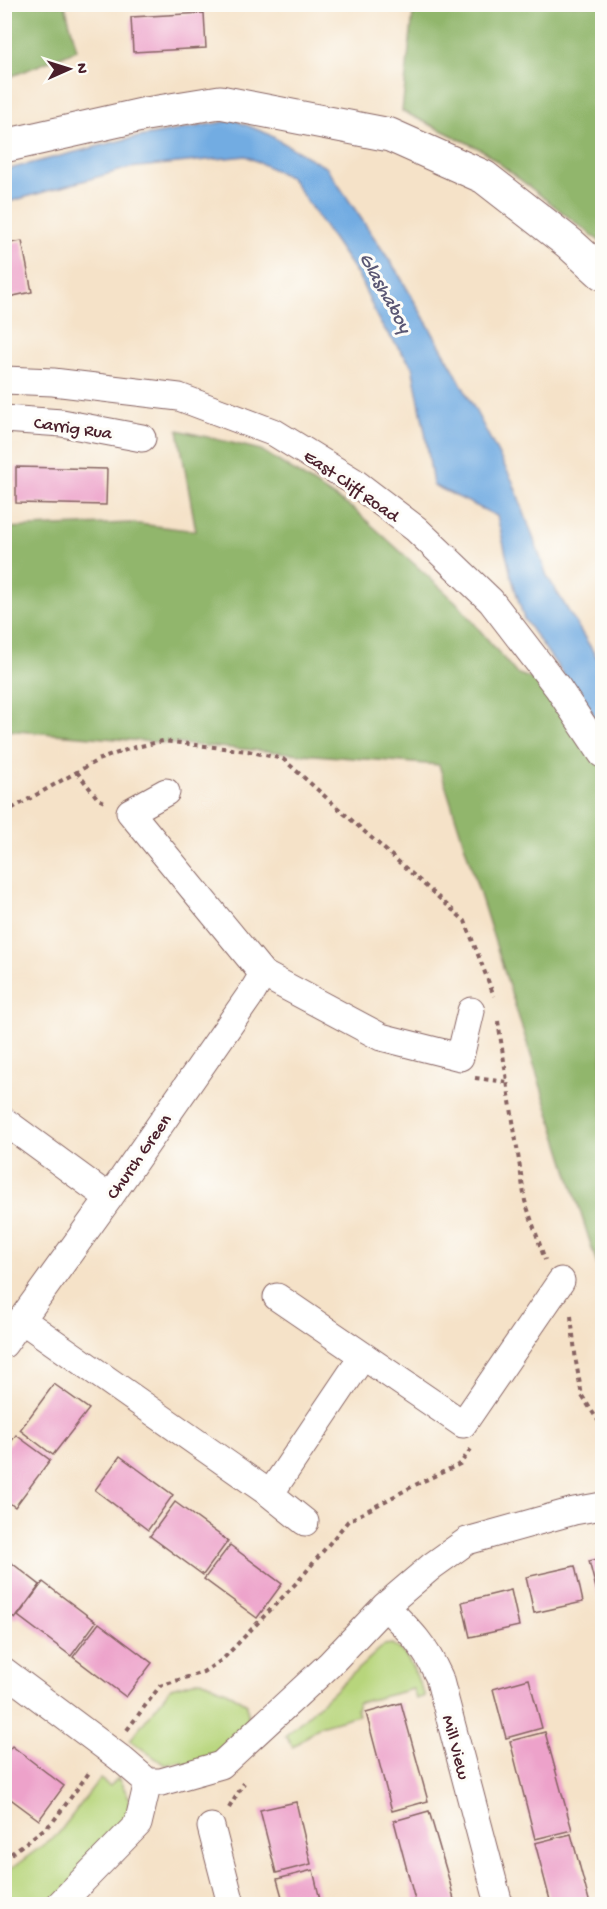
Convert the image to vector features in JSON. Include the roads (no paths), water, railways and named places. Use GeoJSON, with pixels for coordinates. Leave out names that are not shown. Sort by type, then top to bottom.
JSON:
{"type":"FeatureCollection","features":[{"type":"Feature","properties":{"kind":"main road"},"geometry":{"type":"LineString","coordinates":[[4,146],[146,114],[220,102],[390,135],[484,177],[570,243],[603,273]]}},
{"type":"Feature","properties":{"kind":"street","name":"East Cliff Road"},"geometry":{"type":"LineString","coordinates":[[4,380],[53,382],[179,397],[275,433],[353,481],[416,530],[491,601],[558,688],[603,754]]}},
{"type":"Feature","properties":{"kind":"street","name":"Carrig Rua"},"geometry":{"type":"LineString","coordinates":[[4,419],[62,423],[142,438]]}},
{"type":"Feature","properties":{"kind":"street"},"geometry":{"type":"LineString","coordinates":[[166,792],[130,812],[258,983],[381,1037],[460,1057],[488,1010]]}},
{"type":"Feature","properties":{"kind":"street","name":"Church Green"},"geometry":{"type":"LineString","coordinates":[[4,1344],[109,1198],[258,983]]}},
{"type":"Feature","properties":{"kind":"street"},"geometry":{"type":"LineString","coordinates":[[4,1121],[109,1198]]}},
{"type":"Feature","properties":{"kind":"street"},"geometry":{"type":"LineString","coordinates":[[277,1297],[463,1424],[561,1281]]}},
{"type":"Feature","properties":{"kind":"street"},"geometry":{"type":"LineString","coordinates":[[22,1320],[270,1494],[305,1522]]}},
{"type":"Feature","properties":{"kind":"street"},"geometry":{"type":"LineString","coordinates":[[270,1494],[363,1356]]}},
{"type":"Feature","properties":{"kind":"street"},"geometry":{"type":"LineString","coordinates":[[4,1671],[107,1748],[148,1782],[161,1782],[221,1765],[329,1665],[385,1606],[432,1566],[467,1541],[574,1511],[603,1506]]}},
{"type":"Feature","properties":{"kind":"street","name":"Mill View"},"geometry":{"type":"LineString","coordinates":[[385,1606],[419,1641],[439,1677],[499,1905]]}},
{"type":"Feature","properties":{"kind":"street"},"geometry":{"type":"LineString","coordinates":[[60,1905],[138,1824],[148,1782]]}},
{"type":"Feature","properties":{"kind":"street"},"geometry":{"type":"LineString","coordinates":[[211,1827],[231,1905]]}},
{"type":"Feature","properties":{"kind":"water","name":"Glashaboy"},"geometry":{"type":"Polygon","coordinates":[[[234,120],[266,133],[327,168],[398,273],[453,368],[513,482],[547,576],[602,666],[602,725],[524,619],[497,516],[433,485],[412,366],[380,323],[359,277],[291,178],[246,156],[129,168],[5,203],[5,170],[123,140],[234,120]]]}}]}
